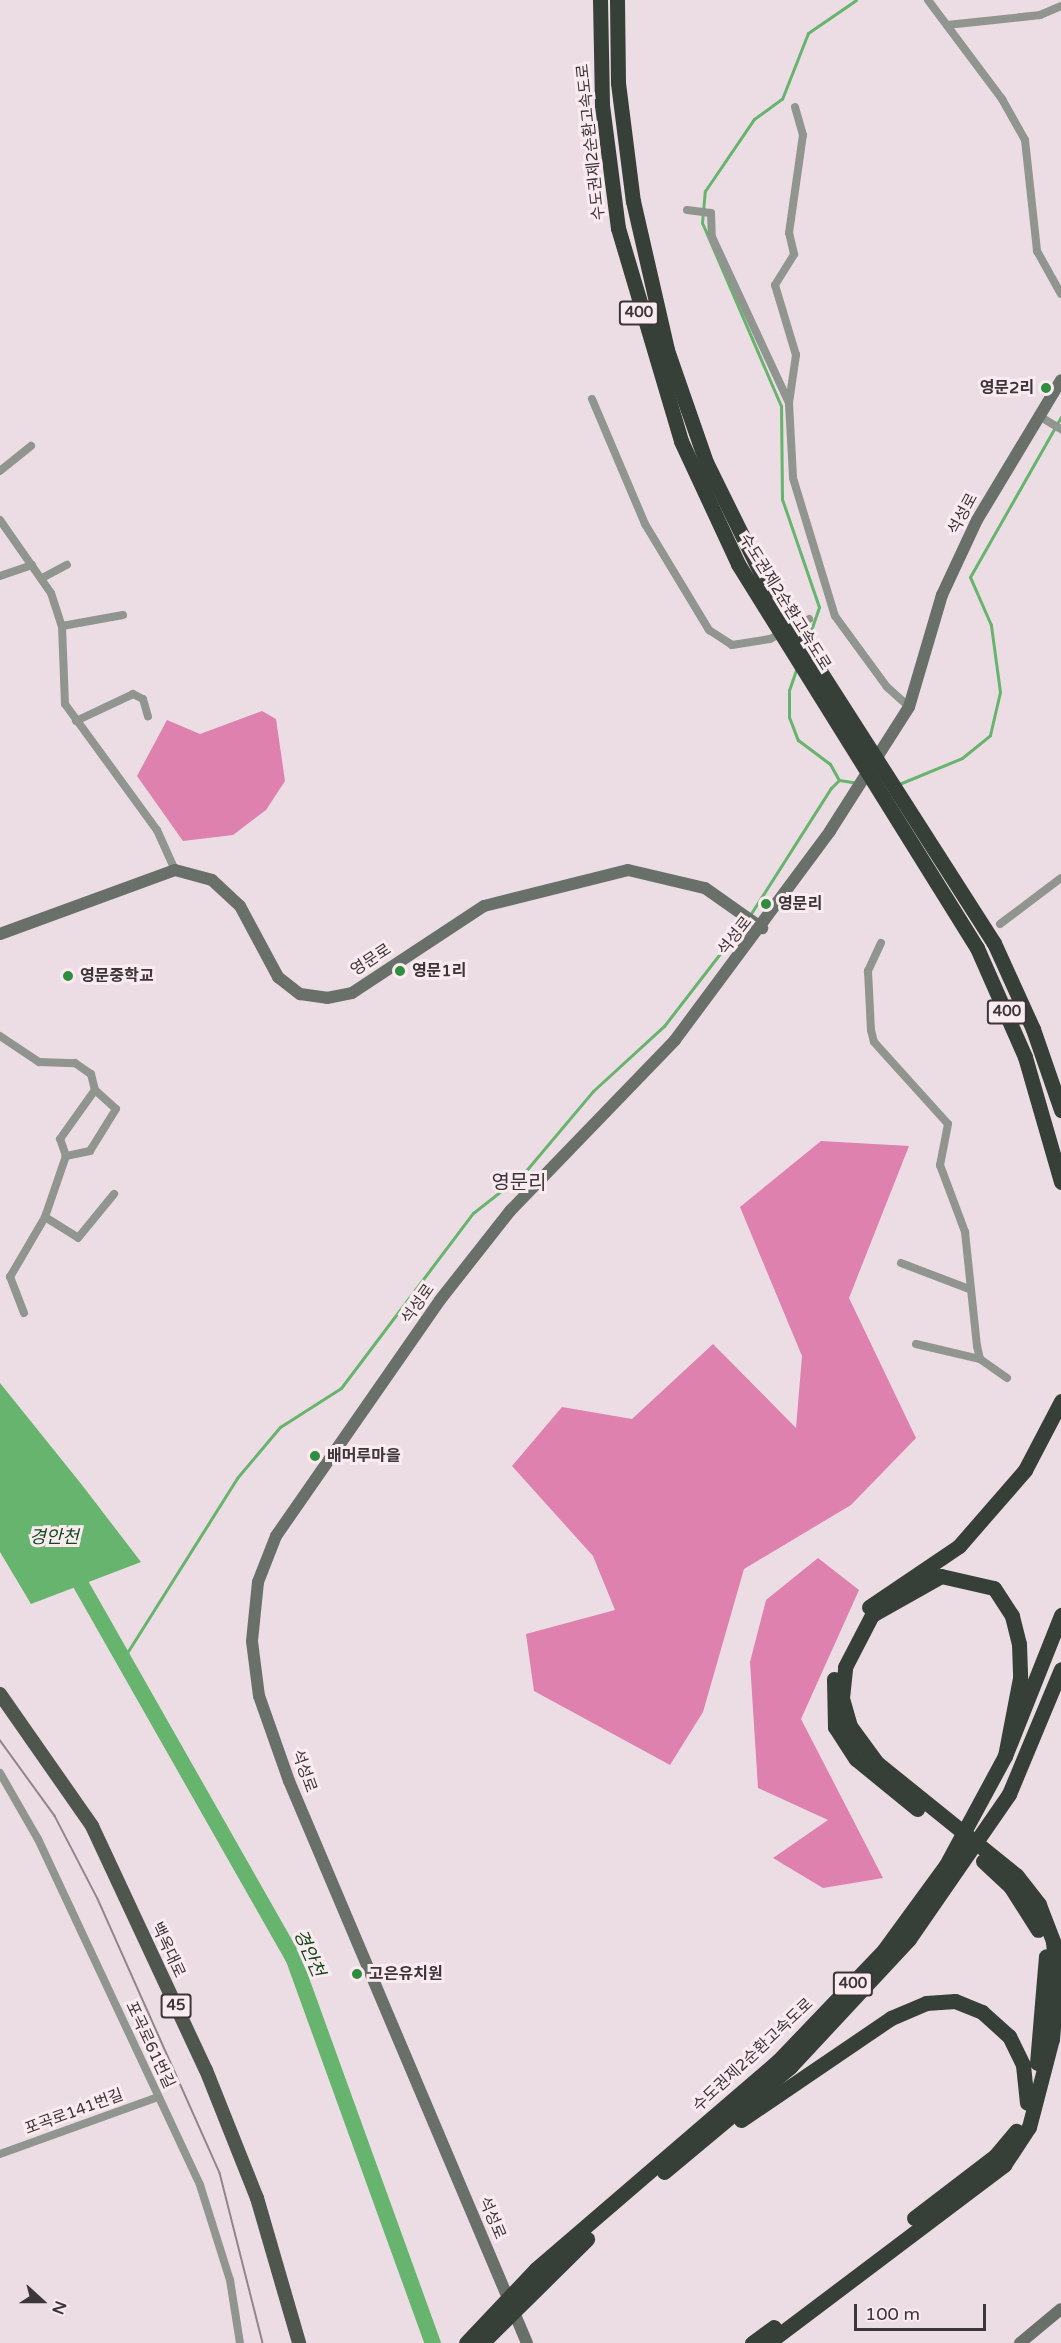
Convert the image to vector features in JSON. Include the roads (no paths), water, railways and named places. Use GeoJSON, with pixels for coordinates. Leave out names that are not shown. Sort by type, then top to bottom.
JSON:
{"type":"FeatureCollection","features":[{"type":"Feature","properties":{"kind":"highway","name":"수도권제2순환고속도로"},"geometry":{"type":"LineString","coordinates":[[600,0],[610,180],[642,322],[696,479],[728,546],[768,599],[937,847],[1012,980],[1061,1110]]}},
{"type":"Feature","properties":{"kind":"highway","name":"수도권제2순환고속도로"},"geometry":{"type":"LineString","coordinates":[[617,0],[624,150],[667,350],[706,462],[768,599],[977,948],[1012,1022],[1061,1182]]}},
{"type":"Feature","properties":{"kind":"highway"},"geometry":{"type":"LineString","coordinates":[[1029,2127],[1052,2039],[1057,1980],[1053,1941],[1039,1904],[1016,1875],[983,1855],[856,1759],[835,1727],[836,1667],[870,1606],[959,1546],[995,1507],[1025,1470],[1061,1401]]}},
{"type":"Feature","properties":{"kind":"highway"},"geometry":{"type":"LineString","coordinates":[[938,1820],[877,1763],[850,1726],[842,1698],[845,1666],[872,1615],[941,1576],[965,1577],[994,1588],[1012,1616],[1019,1644],[1020,1678],[1005,1756]]}},
{"type":"Feature","properties":{"kind":"highway","name":"수도권제2순환고속도로"},"geometry":{"type":"LineString","coordinates":[[466,2343],[538,2275],[778,2061],[836,2003],[917,1907],[1005,1756],[1061,1615]]}},
{"type":"Feature","properties":{"kind":"highway","name":"수도권제2순환고속도로"},"geometry":{"type":"LineString","coordinates":[[482,2343],[538,2275],[790,2067],[909,1939],[1009,1794],[1061,1669]]}},
{"type":"Feature","properties":{"kind":"highway"},"geometry":{"type":"LineString","coordinates":[[752,2343],[995,2156],[1022,2124],[1044,2019],[1047,1960],[1035,1918],[983,1855]]}},
{"type":"Feature","properties":{"kind":"highway"},"geometry":{"type":"LineString","coordinates":[[652,2182],[891,2018],[926,2003],[955,2001],[982,2012],[1009,2036],[1023,2066],[1027,2103]]}},
{"type":"Feature","properties":{"kind":"highway"},"geometry":{"type":"LineString","coordinates":[[768,2343],[1004,2165],[1029,2127],[1061,2045]]}},
{"type":"Feature","properties":{"kind":"main road","name":"백옥대로"},"geometry":{"type":"LineString","coordinates":[[0,1694],[92,1826],[201,2059],[257,2198],[299,2343]]}},
{"type":"Feature","properties":{"kind":"street"},"geometry":{"type":"LineString","coordinates":[[928,0],[1002,99],[1025,140],[1037,251],[1061,294]]}},
{"type":"Feature","properties":{"kind":"street"},"geometry":{"type":"LineString","coordinates":[[947,25],[1040,15],[1061,6]]}},
{"type":"Feature","properties":{"kind":"street"},"geometry":{"type":"LineString","coordinates":[[795,107],[803,135],[789,233],[794,254],[775,285],[796,356],[789,402],[793,478],[836,616],[887,687],[909,707]]}},
{"type":"Feature","properties":{"kind":"street"},"geometry":{"type":"LineString","coordinates":[[690,210],[711,213],[712,237],[789,402]]}},
{"type":"Feature","properties":{"kind":"street","name":"석성로"},"geometry":{"type":"LineString","coordinates":[[527,2343],[289,1781],[259,1696],[252,1641],[258,1582],[276,1536],[440,1300],[510,1211],[675,1040],[871,768],[909,707],[942,595],[977,520],[1061,380]]}},
{"type":"Feature","properties":{"kind":"street"},"geometry":{"type":"LineString","coordinates":[[592,399],[645,524],[709,630],[732,645],[770,639],[808,620]]}},
{"type":"Feature","properties":{"kind":"street"},"geometry":{"type":"LineString","coordinates":[[1039,416],[1061,429]]}},
{"type":"Feature","properties":{"kind":"street"},"geometry":{"type":"LineString","coordinates":[[0,471],[31,446]]}},
{"type":"Feature","properties":{"kind":"street"},"geometry":{"type":"LineString","coordinates":[[0,520],[32,565],[44,577],[62,626],[65,704],[157,830],[175,870],[0,934]]}},
{"type":"Feature","properties":{"kind":"street"},"geometry":{"type":"LineString","coordinates":[[44,577],[68,564]]}},
{"type":"Feature","properties":{"kind":"street"},"geometry":{"type":"LineString","coordinates":[[0,576],[32,565]]}},
{"type":"Feature","properties":{"kind":"street"},"geometry":{"type":"LineString","coordinates":[[62,626],[123,615]]}},
{"type":"Feature","properties":{"kind":"street"},"geometry":{"type":"LineString","coordinates":[[76,721],[133,694],[143,699],[148,716]]}},
{"type":"Feature","properties":{"kind":"street","name":"영문로"},"geometry":{"type":"LineString","coordinates":[[175,870],[212,880],[240,906],[278,977],[300,994],[327,998],[352,993],[484,906],[556,885],[628,870],[650,872],[705,888],[759,926]]}},
{"type":"Feature","properties":{"kind":"street"},"geometry":{"type":"LineString","coordinates":[[1000,924],[1061,878]]}},
{"type":"Feature","properties":{"kind":"street"},"geometry":{"type":"LineString","coordinates":[[881,943],[867,971],[871,1030],[874,1042],[948,1124],[940,1165],[965,1232],[969,1289],[980,1359]]}},
{"type":"Feature","properties":{"kind":"street"},"geometry":{"type":"LineString","coordinates":[[0,1036],[39,1062],[75,1063],[91,1074],[95,1090],[116,1109],[90,1151],[66,1156]]}},
{"type":"Feature","properties":{"kind":"street"},"geometry":{"type":"LineString","coordinates":[[24,1313],[10,1277],[45,1217],[66,1156],[60,1139],[95,1090]]}},
{"type":"Feature","properties":{"kind":"street"},"geometry":{"type":"LineString","coordinates":[[45,1217],[78,1238],[114,1194]]}},
{"type":"Feature","properties":{"kind":"street"},"geometry":{"type":"LineString","coordinates":[[902,1263],[969,1289]]}},
{"type":"Feature","properties":{"kind":"street"},"geometry":{"type":"LineString","coordinates":[[916,1344],[980,1359],[1007,1378]]}},
{"type":"Feature","properties":{"kind":"street","name":"포곡로61번길"},"geometry":{"type":"LineString","coordinates":[[0,1773],[38,1839],[200,2186],[230,2280],[240,2343]]}},
{"type":"Feature","properties":{"kind":"street","name":"포곡로141번길"},"geometry":{"type":"LineString","coordinates":[[0,2154],[158,2097]]}},
{"type":"Feature","properties":{"kind":"street"},"geometry":{"type":"LineString","coordinates":[[1020,2343],[1061,2309]]}},
{"type":"Feature","properties":{"kind":"water","name":"경안천"},"geometry":{"type":"Polygon","coordinates":[[[0,1383],[141,1562],[31,1604],[0,1552],[0,1383]]]}},
{"type":"Feature","properties":{"kind":"waterway"},"geometry":{"type":"LineString","coordinates":[[807,642],[819,607],[782,499],[781,406],[702,223],[705,191],[754,119],[782,99],[808,33],[856,0]]}},
{"type":"Feature","properties":{"kind":"waterway"},"geometry":{"type":"LineString","coordinates":[[899,784],[962,758],[990,735],[1000,692],[991,625],[970,577],[1061,417]]}},
{"type":"Feature","properties":{"kind":"waterway"},"geometry":{"type":"LineString","coordinates":[[797,667],[789,690],[789,717],[798,740],[830,764],[839,780]]}},
{"type":"Feature","properties":{"kind":"waterway"},"geometry":{"type":"LineString","coordinates":[[750,915],[831,788],[839,780],[857,783]]}},
{"type":"Feature","properties":{"kind":"waterway"},"geometry":{"type":"LineString","coordinates":[[125,1656],[237,1478],[280,1427],[341,1388],[473,1213],[524,1173],[593,1091],[664,1026],[746,920]]}},
{"type":"Feature","properties":{"kind":"waterway","name":"경안천"},"geometry":{"type":"LineString","coordinates":[[71,1567],[293,1957],[433,2343]]}},
{"type":"Feature","properties":{"kind":"tram line"},"geometry":{"type":"LineString","coordinates":[[0,1740],[55,1816],[98,1899],[220,2173],[263,2343]]}},
{"type":"Feature","properties":{"kind":"place","name":"영문2리"},"geometry":{"type":"Point","coordinates":[1046,388]}},
{"type":"Feature","properties":{"kind":"place","name":"영문리"},"geometry":{"type":"Point","coordinates":[766,904]}},
{"type":"Feature","properties":{"kind":"place","name":"영문1리"},"geometry":{"type":"Point","coordinates":[400,971]}},
{"type":"Feature","properties":{"kind":"place","name":"영문중학교"},"geometry":{"type":"Point","coordinates":[68,976]}},
{"type":"Feature","properties":{"kind":"place","name":"배머루마을"},"geometry":{"type":"Point","coordinates":[315,1456]}},
{"type":"Feature","properties":{"kind":"place","name":"고은유치원"},"geometry":{"type":"Point","coordinates":[357,1974]}},
{"type":"Feature","properties":{"kind":"district","name":"영문리"},"geometry":{"type":"Point","coordinates":[519,1183]}}]}
